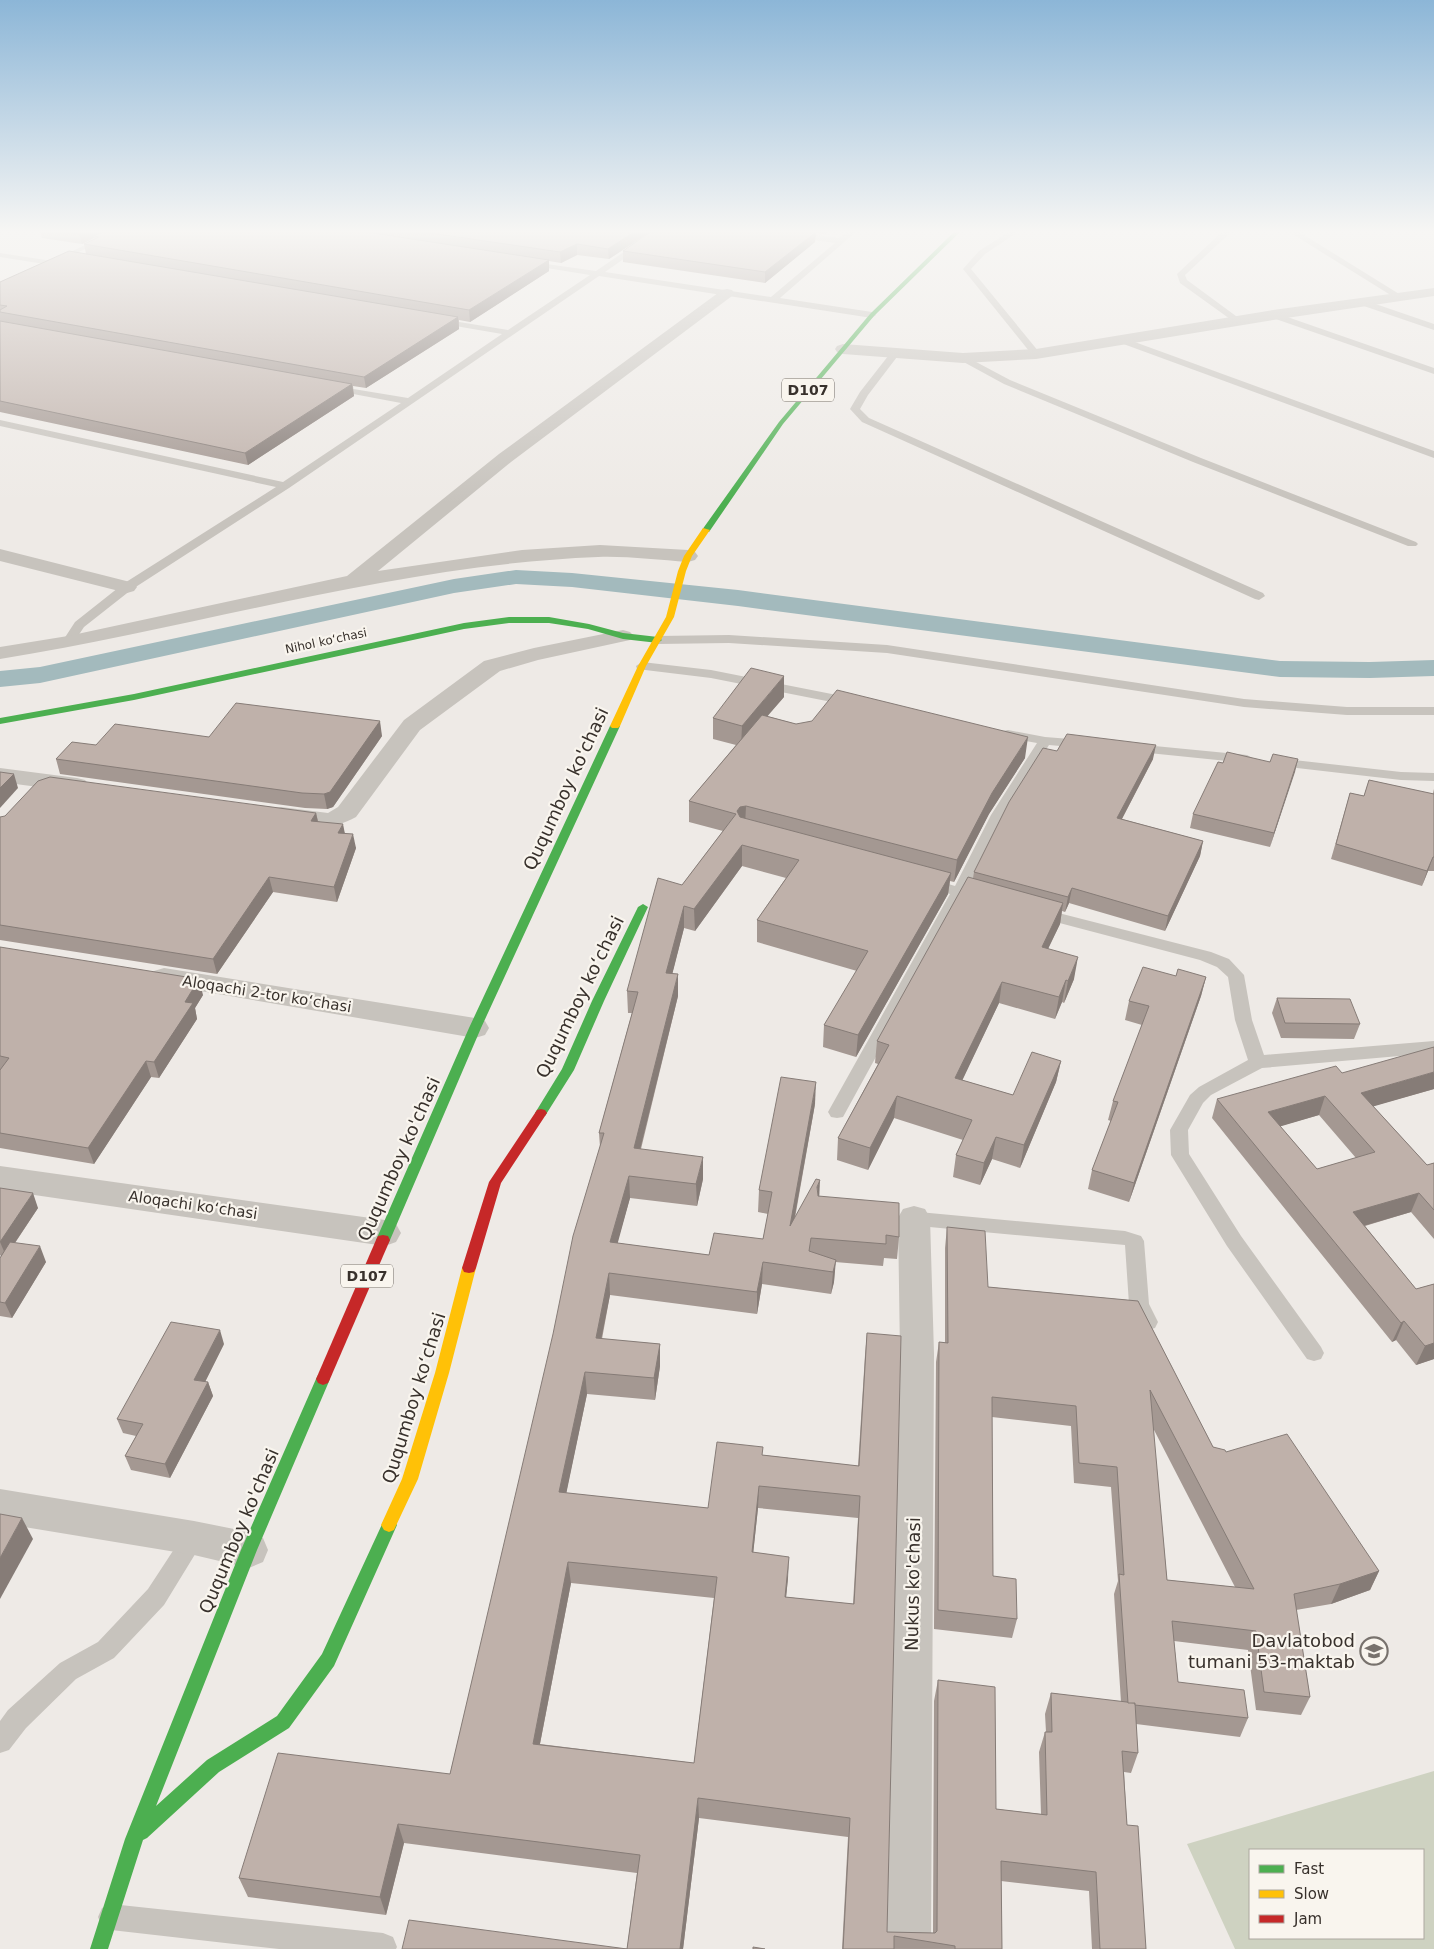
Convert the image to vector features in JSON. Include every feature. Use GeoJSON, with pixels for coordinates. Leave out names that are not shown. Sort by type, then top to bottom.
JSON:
{"type":"FeatureCollection","features":[{"type":"Feature","properties":{"kind":"main road","name":"D107"},"geometry":{"type":"LineString","coordinates":[[685,563],[781,423],[867,321]]}},
{"type":"Feature","properties":{"kind":"main road","name":"Ququmboy ko'chasi"},"geometry":{"type":"LineString","coordinates":[[99,1949],[134,1839],[249,1550],[475,1028],[642,666],[670,617],[685,563]]}},
{"type":"Feature","properties":{"kind":"main road","name":"Nihol koʻchasi"},"geometry":{"type":"LineString","coordinates":[[0,721],[134,697],[464,626],[509,620],[549,620],[623,636],[658,640]]}},
{"type":"Feature","properties":{"kind":"main road","name":"Ququmboy koʻchasi"},"geometry":{"type":"LineString","coordinates":[[134,1839],[213,1766],[284,1722],[328,1660],[410,1479],[495,1182],[531,1130],[568,1070],[598,1001],[643,907]]}},
{"type":"Feature","properties":{"kind":"street"},"geometry":{"type":"LineString","coordinates":[[354,581],[505,458],[689,321]]}},
{"type":"Feature","properties":{"kind":"street"},"geometry":{"type":"LineString","coordinates":[[843,349],[963,358],[1036,354],[1242,321]]}},
{"type":"Feature","properties":{"kind":"street"},"geometry":{"type":"LineString","coordinates":[[0,653],[68,642],[354,581],[522,556],[600,550],[685,563]]}},
{"type":"Feature","properties":{"kind":"street"},"geometry":{"type":"LineString","coordinates":[[0,555],[127,587]]}},
{"type":"Feature","properties":{"kind":"street"},"geometry":{"type":"LineString","coordinates":[[256,810],[328,820],[338,818],[347,812],[412,724],[492,666],[534,654],[623,636]]}},
{"type":"Feature","properties":{"kind":"street"},"geometry":{"type":"LineString","coordinates":[[0,775],[102,789]]}},
{"type":"Feature","properties":{"kind":"street"},"geometry":{"type":"LineString","coordinates":[[19,803],[34,789],[53,782]]}},
{"type":"Feature","properties":{"kind":"street","name":"Aloqachi 2-tor koʻchasi"},"geometry":{"type":"LineString","coordinates":[[136,972],[475,1028]]}},
{"type":"Feature","properties":{"kind":"street","name":"Aloqachi koʻchasi"},"geometry":{"type":"LineString","coordinates":[[0,1178],[385,1233]]}},
{"type":"Feature","properties":{"kind":"street","name":"Nukus ko'chasi"},"geometry":{"type":"LineString","coordinates":[[904,1217],[917,1354],[908,1949]]}},
{"type":"Feature","properties":{"kind":"street"},"geometry":{"type":"LineString","coordinates":[[0,1506],[194,1538],[249,1550]]}},
{"type":"Feature","properties":{"kind":"lane"},"geometry":{"type":"LineString","coordinates":[[444,321],[510,333]]}},
{"type":"Feature","properties":{"kind":"lane"},"geometry":{"type":"LineString","coordinates":[[68,642],[79,625],[127,587],[285,486],[528,321]]}},
{"type":"Feature","properties":{"kind":"lane"},"geometry":{"type":"LineString","coordinates":[[1010,321],[1036,354]]}},
{"type":"Feature","properties":{"kind":"lane"},"geometry":{"type":"LineString","coordinates":[[1290,321],[1434,371]]}},
{"type":"Feature","properties":{"kind":"lane"},"geometry":{"type":"LineString","coordinates":[[1416,321],[1434,327]]}},
{"type":"Feature","properties":{"kind":"lane"},"geometry":{"type":"LineString","coordinates":[[1120,340],[1434,455]]}},
{"type":"Feature","properties":{"kind":"lane"},"geometry":{"type":"LineString","coordinates":[[895,353],[863,394],[855,409],[857,415],[1259,596]]}},
{"type":"Feature","properties":{"kind":"lane"},"geometry":{"type":"LineString","coordinates":[[963,358],[1007,382],[1197,460],[1412,544]]}},
{"type":"Feature","properties":{"kind":"lane"},"geometry":{"type":"LineString","coordinates":[[320,385],[409,401]]}},
{"type":"Feature","properties":{"kind":"lane"},"geometry":{"type":"LineString","coordinates":[[0,423],[285,486]]}},
{"type":"Feature","properties":{"kind":"lane"},"geometry":{"type":"LineString","coordinates":[[658,640],[729,639],[887,649],[1244,703],[1347,711],[1434,711]]}},
{"type":"Feature","properties":{"kind":"lane"},"geometry":{"type":"LineString","coordinates":[[642,666],[711,674],[862,704]]}},
{"type":"Feature","properties":{"kind":"lane"},"geometry":{"type":"LineString","coordinates":[[997,731],[1045,741],[1092,745]]}},
{"type":"Feature","properties":{"kind":"lane"},"geometry":{"type":"LineString","coordinates":[[837,1112],[959,892],[998,815],[1045,741]]}},
{"type":"Feature","properties":{"kind":"lane"},"geometry":{"type":"LineString","coordinates":[[1121,747],[1401,776],[1434,777]]}},
{"type":"Feature","properties":{"kind":"lane"},"geometry":{"type":"LineString","coordinates":[[912,879],[997,902]]}},
{"type":"Feature","properties":{"kind":"lane"},"geometry":{"type":"LineString","coordinates":[[1025,909],[1205,956],[1223,963],[1236,975],[1244,1028],[1258,1062]]}},
{"type":"Feature","properties":{"kind":"lane"},"geometry":{"type":"LineString","coordinates":[[1314,1353],[1234,1240],[1180,1155],[1179,1130],[1196,1099],[1258,1062],[1434,1047]]}},
{"type":"Feature","properties":{"kind":"lane"},"geometry":{"type":"LineString","coordinates":[[904,1217],[1125,1238],[1134,1241],[1139,1304],[1155,1336]]}},
{"type":"Feature","properties":{"kind":"lane"},"geometry":{"type":"LineString","coordinates":[[0,1741],[17,1719],[68,1671],[106,1650],[156,1597],[194,1538]]}},
{"type":"Feature","properties":{"kind":"lane"},"geometry":{"type":"LineString","coordinates":[[110,1917],[383,1946]]}},
{"type":"Feature","properties":{"kind":"green space"},"geometry":{"type":"Polygon","coordinates":[[[1434,1771],[1434,1949],[1235,1949],[1187,1844],[1434,1771]]]}},
{"type":"Feature","properties":{"kind":"building"},"geometry":{"type":"Polygon","coordinates":[[[0,321],[352,384],[245,453],[0,401],[0,321]]]}},
{"type":"Feature","properties":{"kind":"building"},"geometry":{"type":"Polygon","coordinates":[[[50,321],[452,321],[364,377],[50,321]]]}},
{"type":"Feature","properties":{"kind":"building"},"geometry":{"type":"Polygon","coordinates":[[[751,668],[784,676],[742,726],[713,718],[751,668]]]}},
{"type":"Feature","properties":{"kind":"building"},"geometry":{"type":"Polygon","coordinates":[[[837,690],[1028,737],[992,793],[957,860],[746,806],[740,807],[737,811],[740,817],[951,873],[858,1035],[824,1025],[868,951],[757,920],[799,860],[742,845],[694,909],[684,906],[666,973],[678,974],[634,1148],[703,1157],[696,1184],[629,1176],[610,1242],[709,1255],[714,1233],[763,1239],[772,1192],[759,1190],[781,1077],[816,1082],[790,1226],[816,1179],[820,1180],[817,1187],[818,1196],[899,1203],[899,1237],[886,1235],[886,1244],[811,1238],[809,1251],[836,1260],[833,1272],[763,1262],[757,1292],[609,1273],[596,1338],[660,1344],[654,1378],[585,1372],[559,1492],[708,1508],[717,1442],[763,1447],[762,1455],[859,1466],[867,1333],[901,1336],[887,1932],[935,1933],[937,1931],[938,1680],[995,1687],[996,1809],[1047,1815],[1045,1732],[1052,1732],[1051,1693],[1135,1703],[1138,1753],[1122,1751],[1127,1825],[1138,1826],[1146,1949],[1100,1949],[1096,1872],[1001,1861],[1002,1949],[955,1949],[955,1946],[894,1936],[894,1949],[843,1949],[850,1818],[698,1798],[680,1949],[627,1949],[640,1855],[398,1824],[380,1897],[239,1878],[278,1753],[450,1774],[553,1334],[573,1236],[604,1133],[599,1133],[638,992],[627,991],[658,878],[682,885],[736,814],[689,801],[762,715],[796,724],[812,721],[837,690]],[[759,1486],[752,1552],[789,1557],[785,1597],[854,1604],[860,1496],[759,1486]],[[568,1562],[533,1744],[694,1763],[717,1577],[568,1562]]]}},
{"type":"Feature","properties":{"kind":"building"},"geometry":{"type":"Polygon","coordinates":[[[236,703],[380,721],[330,792],[324,794],[302,793],[56,759],[72,742],[96,745],[115,724],[209,737],[236,703]]]}},
{"type":"Feature","properties":{"kind":"building"},"geometry":{"type":"Polygon","coordinates":[[[1067,734],[1156,745],[1117,818],[1203,841],[1168,916],[1072,888],[1068,897],[974,872],[1009,802],[1043,748],[1057,751],[1067,734]]]}},
{"type":"Feature","properties":{"kind":"building"},"geometry":{"type":"Polygon","coordinates":[[[1227,752],[1270,762],[1273,754],[1298,759],[1274,833],[1193,814],[1218,762],[1223,763],[1227,752]]]}},
{"type":"Feature","properties":{"kind":"building"},"geometry":{"type":"Polygon","coordinates":[[[0,772],[14,774],[0,788],[0,772]]]}},
{"type":"Feature","properties":{"kind":"building"},"geometry":{"type":"Polygon","coordinates":[[[50,777],[316,813],[311,821],[343,824],[338,833],[353,834],[334,887],[269,877],[213,959],[0,925],[0,817],[5,816],[38,781],[50,777]]]}},
{"type":"Feature","properties":{"kind":"building"},"geometry":{"type":"Polygon","coordinates":[[[1369,780],[1434,794],[1434,857],[1427,871],[1336,844],[1350,793],[1364,796],[1369,780]]]}},
{"type":"Feature","properties":{"kind":"building"},"geometry":{"type":"Polygon","coordinates":[[[968,877],[1063,903],[1042,947],[1078,957],[1059,997],[1002,982],[955,1078],[1013,1095],[1032,1052],[1061,1061],[1024,1145],[996,1137],[984,1163],[956,1155],[972,1120],[897,1096],[870,1148],[838,1138],[889,1045],[877,1041],[968,877]]]}},
{"type":"Feature","properties":{"kind":"building"},"geometry":{"type":"Polygon","coordinates":[[[0,947],[199,979],[185,1002],[193,1003],[154,1062],[146,1061],[88,1148],[0,1133],[0,1070],[9,1058],[0,1056],[0,947]]]}},
{"type":"Feature","properties":{"kind":"building"},"geometry":{"type":"Polygon","coordinates":[[[1143,967],[1176,976],[1178,969],[1206,977],[1134,1183],[1092,1170],[1118,1102],[1113,1101],[1149,1006],[1129,1001],[1143,967]]]}},
{"type":"Feature","properties":{"kind":"building"},"geometry":{"type":"Polygon","coordinates":[[[1277,998],[1350,999],[1360,1024],[1285,1023],[1277,998]]]}},
{"type":"Feature","properties":{"kind":"building"},"geometry":{"type":"Polygon","coordinates":[[[1434,1047],[1434,1072],[1361,1093],[1427,1165],[1434,1163],[1434,1210],[1419,1193],[1353,1212],[1416,1289],[1434,1284],[1434,1343],[1425,1346],[1404,1321],[1401,1323],[1217,1099],[1336,1066],[1342,1073],[1434,1047]],[[1325,1096],[1268,1112],[1317,1169],[1375,1152],[1325,1096]]]}},
{"type":"Feature","properties":{"kind":"building"},"geometry":{"type":"Polygon","coordinates":[[[0,1188],[33,1193],[0,1242],[0,1188]]]}},
{"type":"Feature","properties":{"kind":"building"},"geometry":{"type":"Polygon","coordinates":[[[947,1227],[985,1231],[988,1287],[1138,1301],[1213,1447],[1225,1450],[1226,1452],[1287,1434],[1379,1571],[1340,1584],[1294,1594],[1310,1697],[1264,1692],[1256,1631],[1172,1621],[1178,1682],[1244,1690],[1248,1718],[1128,1703],[1119,1574],[1124,1575],[1117,1467],[1079,1463],[1076,1406],[992,1397],[993,1576],[1016,1579],[1017,1619],[938,1610],[939,1342],[948,1343],[947,1227]],[[1150,1390],[1167,1580],[1254,1589],[1150,1390]]]}},
{"type":"Feature","properties":{"kind":"building"},"geometry":{"type":"Polygon","coordinates":[[[10,1242],[40,1246],[5,1303],[0,1302],[0,1258],[10,1242]]]}},
{"type":"Feature","properties":{"kind":"building"},"geometry":{"type":"Polygon","coordinates":[[[171,1322],[220,1330],[194,1380],[208,1382],[165,1464],[125,1456],[143,1424],[117,1419],[171,1322]]]}},
{"type":"Feature","properties":{"kind":"building"},"geometry":{"type":"Polygon","coordinates":[[[0,1514],[22,1518],[0,1558],[0,1514]]]}},
{"type":"Feature","properties":{"kind":"building"},"geometry":{"type":"Polygon","coordinates":[[[409,1920],[627,1949],[402,1949],[409,1920]]]}},
{"type":"Feature","properties":{"kind":"waterway"},"geometry":{"type":"LineString","coordinates":[[0,679],[40,675],[454,586],[516,577],[572,580],[738,598],[1280,669],[1370,670],[1434,668]]}},
{"type":"Feature","properties":{"kind":"traffic: fast"},"geometry":{"type":"LineString","coordinates":[[706,530],[781,423],[867,321]]}},
{"type":"Feature","properties":{"kind":"traffic: fast"},"geometry":{"type":"LineString","coordinates":[[0,721],[134,697],[464,626],[509,620],[549,620],[589,627],[623,636],[658,640]]}},
{"type":"Feature","properties":{"kind":"traffic: fast"},"geometry":{"type":"LineString","coordinates":[[383,1240],[475,1028],[615,726]]}},
{"type":"Feature","properties":{"kind":"traffic: fast"},"geometry":{"type":"LineString","coordinates":[[541,1113],[568,1070],[598,1001],[643,907]]}},
{"type":"Feature","properties":{"kind":"traffic: fast"},"geometry":{"type":"LineString","coordinates":[[99,1949],[134,1839],[249,1550],[323,1379]]}},
{"type":"Feature","properties":{"kind":"traffic: fast"},"geometry":{"type":"LineString","coordinates":[[141,1832],[213,1766],[283,1722],[328,1660],[389,1525]]}},
{"type":"Feature","properties":{"kind":"traffic: slow"},"geometry":{"type":"LineString","coordinates":[[615,726],[642,666],[670,617],[682,571],[688,556],[706,530]]}},
{"type":"Feature","properties":{"kind":"traffic: slow"},"geometry":{"type":"LineString","coordinates":[[389,1525],[410,1479],[442,1373],[469,1268]]}},
{"type":"Feature","properties":{"kind":"traffic: jam"},"geometry":{"type":"LineString","coordinates":[[469,1268],[495,1182],[541,1113]]}},
{"type":"Feature","properties":{"kind":"traffic: jam"},"geometry":{"type":"LineString","coordinates":[[323,1379],[383,1240]]}},
{"type":"Feature","properties":{"kind":"place","name":"Davlatobod tumani 53-maktab"},"geometry":{"type":"Point","coordinates":[1374,1651]}}]}
